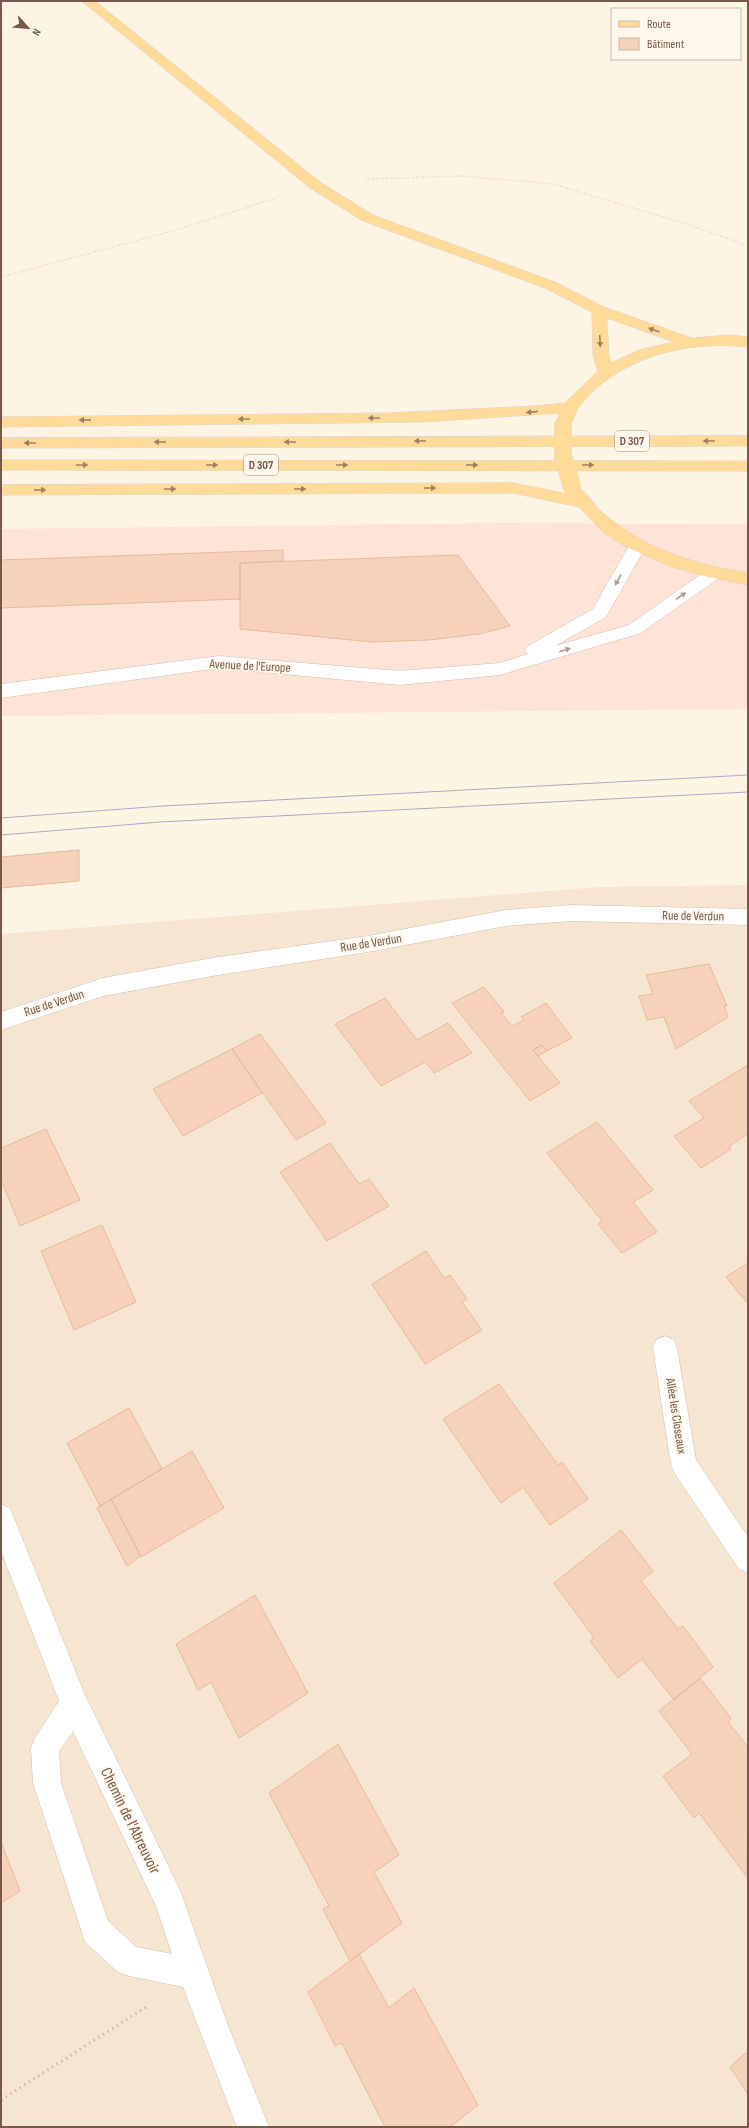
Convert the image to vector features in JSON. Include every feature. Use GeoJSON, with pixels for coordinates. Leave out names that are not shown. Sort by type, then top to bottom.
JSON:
{"type":"FeatureCollection","features":[{"type":"Feature","properties":{"kind":"main road"},"geometry":{"type":"LineString","coordinates":[[88,1],[315,185],[368,218],[550,285],[599,310],[691,343]]}},
{"type":"Feature","properties":{"kind":"main road"},"geometry":{"type":"LineString","coordinates":[[599,310],[601,356],[606,372]]}},
{"type":"Feature","properties":{"kind":"main road"},"geometry":{"type":"LineString","coordinates":[[748,342],[730,340],[691,343],[644,353],[606,372],[570,407],[563,425],[560,445],[563,466],[572,487],[583,503],[606,526],[637,546],[673,563],[713,574],[748,579]]}},
{"type":"Feature","properties":{"kind":"main road"},"geometry":{"type":"LineString","coordinates":[[1,422],[132,419],[414,418],[520,413],[570,407]]}},
{"type":"Feature","properties":{"kind":"main road","name":"D 307"},"geometry":{"type":"LineString","coordinates":[[1,443],[748,441]]}},
{"type":"Feature","properties":{"kind":"main road","name":"D 307"},"geometry":{"type":"LineString","coordinates":[[1,465],[748,466]]}},
{"type":"Feature","properties":{"kind":"main road"},"geometry":{"type":"LineString","coordinates":[[1,490],[513,488],[583,503]]}},
{"type":"Feature","properties":{"kind":"street"},"geometry":{"type":"LineString","coordinates":[[500,669],[600,613],[637,546]]}},
{"type":"Feature","properties":{"kind":"street"},"geometry":{"type":"LineString","coordinates":[[500,669],[635,628],[713,574]]}},
{"type":"Feature","properties":{"kind":"street","name":"Avenue de l'Europe"},"geometry":{"type":"LineString","coordinates":[[1,691],[218,662],[400,678],[500,669]]}},
{"type":"Feature","properties":{"kind":"street","name":"Rue de Verdun"},"geometry":{"type":"LineString","coordinates":[[1,1021],[104,987],[218,966],[376,943],[506,918],[571,913],[748,918]]}},
{"type":"Feature","properties":{"kind":"street","name":"Allée les Closeaux"},"geometry":{"type":"LineString","coordinates":[[665,1348],[684,1465],[748,1560]]}},
{"type":"Feature","properties":{"kind":"street","name":"Chemin de l'Abreuvoir"},"geometry":{"type":"LineString","coordinates":[[2,1520],[74,1703],[169,1901],[211,2023],[253,2127]]}},
{"type":"Feature","properties":{"kind":"street"},"geometry":{"type":"LineString","coordinates":[[74,1703],[45,1748],[47,1783],[96,1931],[129,1960],[194,1974]]}},
{"type":"Feature","properties":{"kind":"path"},"geometry":{"type":"LineString","coordinates":[[1,277],[233,212],[315,185],[343,180],[431,176],[463,176],[553,184],[687,224],[748,246]]}},
{"type":"Feature","properties":{"kind":"path"},"geometry":{"type":"LineString","coordinates":[[1,2100],[194,1974]]}},
{"type":"Feature","properties":{"kind":"shaded area"},"geometry":{"type":"Polygon","coordinates":[[[496,523],[748,524],[748,709],[1,716],[1,529],[496,523]]]}},
{"type":"Feature","properties":{"kind":"shaded area"},"geometry":{"type":"Polygon","coordinates":[[[748,885],[748,2127],[1,2127],[1,934],[600,887],[748,885]]]}},
{"type":"Feature","properties":{"kind":"building"},"geometry":{"type":"Polygon","coordinates":[[[283,550],[283,561],[240,563],[240,599],[1,608],[1,560],[283,550]]]}},
{"type":"Feature","properties":{"kind":"building"},"geometry":{"type":"Polygon","coordinates":[[[458,555],[510,626],[479,634],[429,640],[372,642],[240,629],[240,563],[458,555]]]}},
{"type":"Feature","properties":{"kind":"building"},"geometry":{"type":"Polygon","coordinates":[[[79,850],[79,881],[1,888],[1,857],[79,850]]]}},
{"type":"Feature","properties":{"kind":"building"},"geometry":{"type":"Polygon","coordinates":[[[709,964],[727,1006],[724,1006],[728,1017],[676,1049],[664,1017],[647,1020],[639,996],[653,994],[646,975],[709,964]]]}},
{"type":"Feature","properties":{"kind":"building"},"geometry":{"type":"Polygon","coordinates":[[[484,987],[504,1012],[501,1013],[512,1026],[524,1020],[521,1017],[546,1003],[572,1038],[547,1051],[542,1045],[533,1050],[560,1083],[530,1101],[452,1003],[484,987]]]}},
{"type":"Feature","properties":{"kind":"building"},"geometry":{"type":"Polygon","coordinates":[[[385,998],[417,1040],[448,1023],[472,1053],[434,1073],[425,1062],[381,1086],[335,1024],[385,998]]]}},
{"type":"Feature","properties":{"kind":"building"},"geometry":{"type":"Polygon","coordinates":[[[260,1034],[326,1123],[296,1140],[232,1049],[260,1034]]]}},
{"type":"Feature","properties":{"kind":"building"},"geometry":{"type":"Polygon","coordinates":[[[542,1045],[547,1051],[538,1056],[533,1050],[542,1045]]]}},
{"type":"Feature","properties":{"kind":"building"},"geometry":{"type":"Polygon","coordinates":[[[232,1049],[262,1093],[183,1136],[153,1089],[232,1049]]]}},
{"type":"Feature","properties":{"kind":"building"},"geometry":{"type":"Polygon","coordinates":[[[748,1065],[748,1134],[729,1146],[731,1149],[701,1168],[674,1136],[704,1118],[689,1101],[748,1065]]]}},
{"type":"Feature","properties":{"kind":"building"},"geometry":{"type":"Polygon","coordinates":[[[597,1122],[653,1190],[633,1202],[657,1232],[622,1253],[598,1224],[602,1221],[547,1153],[597,1122]]]}},
{"type":"Feature","properties":{"kind":"building"},"geometry":{"type":"Polygon","coordinates":[[[46,1129],[80,1200],[20,1226],[1,1180],[1,1148],[46,1129]]]}},
{"type":"Feature","properties":{"kind":"building"},"geometry":{"type":"Polygon","coordinates":[[[330,1143],[359,1184],[369,1179],[389,1206],[327,1241],[280,1172],[330,1143]]]}},
{"type":"Feature","properties":{"kind":"building"},"geometry":{"type":"Polygon","coordinates":[[[102,1225],[136,1302],[74,1330],[41,1251],[102,1225]]]}},
{"type":"Feature","properties":{"kind":"building"},"geometry":{"type":"Polygon","coordinates":[[[426,1251],[444,1278],[450,1275],[467,1299],[462,1302],[482,1330],[425,1364],[372,1284],[426,1251]]]}},
{"type":"Feature","properties":{"kind":"building"},"geometry":{"type":"Polygon","coordinates":[[[748,1263],[748,1304],[726,1277],[748,1263]]]}},
{"type":"Feature","properties":{"kind":"building"},"geometry":{"type":"Polygon","coordinates":[[[499,1384],[558,1465],[562,1462],[588,1499],[550,1525],[523,1487],[501,1503],[443,1419],[499,1384]]]}},
{"type":"Feature","properties":{"kind":"building"},"geometry":{"type":"Polygon","coordinates":[[[129,1408],[162,1469],[100,1506],[67,1443],[129,1408]]]}},
{"type":"Feature","properties":{"kind":"building"},"geometry":{"type":"Polygon","coordinates":[[[192,1451],[224,1508],[141,1557],[111,1499],[192,1451]]]}},
{"type":"Feature","properties":{"kind":"building"},"geometry":{"type":"Polygon","coordinates":[[[111,1499],[141,1556],[127,1566],[97,1508],[111,1499]]]}},
{"type":"Feature","properties":{"kind":"building"},"geometry":{"type":"Polygon","coordinates":[[[621,1530],[653,1571],[641,1581],[678,1629],[683,1626],[713,1667],[674,1700],[642,1659],[618,1678],[590,1641],[594,1638],[554,1583],[621,1530]]]}},
{"type":"Feature","properties":{"kind":"building"},"geometry":{"type":"Polygon","coordinates":[[[255,1595],[308,1693],[239,1738],[211,1682],[198,1690],[176,1644],[255,1595]]]}},
{"type":"Feature","properties":{"kind":"building"},"geometry":{"type":"Polygon","coordinates":[[[700,1678],[731,1718],[728,1722],[748,1747],[747,1877],[699,1813],[694,1818],[663,1776],[692,1754],[659,1711],[700,1678]]]}},
{"type":"Feature","properties":{"kind":"building"},"geometry":{"type":"Polygon","coordinates":[[[338,1744],[399,1855],[374,1872],[402,1923],[350,1961],[323,1909],[329,1906],[269,1793],[338,1744]]]}},
{"type":"Feature","properties":{"kind":"building"},"geometry":{"type":"Polygon","coordinates":[[[1,1842],[20,1891],[1,1903],[1,1842]]]}},
{"type":"Feature","properties":{"kind":"building"},"geometry":{"type":"Polygon","coordinates":[[[359,1954],[389,2008],[414,1988],[478,2105],[450,2127],[385,2127],[342,2043],[335,2046],[308,1992],[359,1954]]]}},
{"type":"Feature","properties":{"kind":"building"},"geometry":{"type":"Polygon","coordinates":[[[748,2051],[748,2094],[730,2067],[748,2051]]]}},
{"type":"Feature","properties":{"kind":"tram line"},"geometry":{"type":"LineString","coordinates":[[1,818],[163,806],[748,775]]}},
{"type":"Feature","properties":{"kind":"tram line"},"geometry":{"type":"LineString","coordinates":[[1,835],[160,822],[748,792]]}}]}
